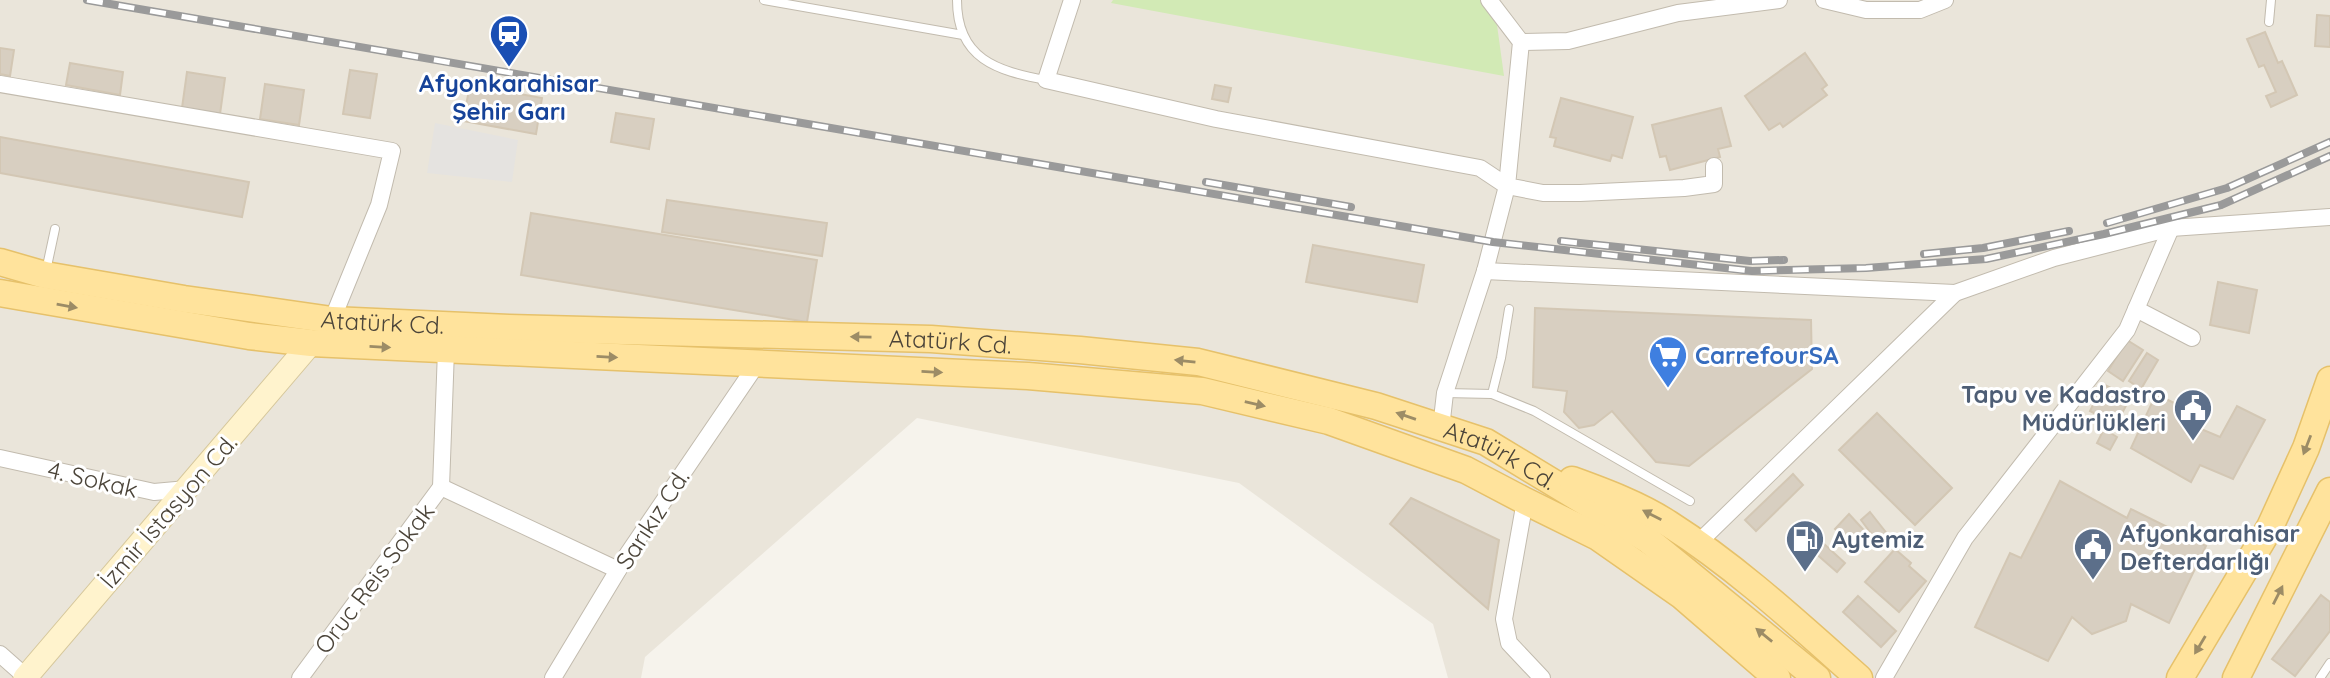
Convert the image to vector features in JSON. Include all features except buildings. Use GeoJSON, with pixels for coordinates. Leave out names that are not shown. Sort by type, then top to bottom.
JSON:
{"type":"FeatureCollection","features":[{"type":"Feature","properties":{"kind":"main road","name":"Atatürk Cd."},"geometry":{"type":"LineString","coordinates":[[0,261],[46,275],[184,299],[332,320],[509,328],[931,339],[1198,362],[1376,407],[1486,442],[1648,540],[1817,678]]}},
{"type":"Feature","properties":{"kind":"main road","name":"Atatürk Cd."},"geometry":{"type":"LineString","coordinates":[[0,293],[236,334],[312,344],[1028,376],[1202,391],[1329,421],[1466,470],[1598,537],[1681,595],[1777,678]]}},
{"type":"Feature","properties":{"kind":"main road"},"geometry":{"type":"LineString","coordinates":[[312,344],[332,320]]}},
{"type":"Feature","properties":{"kind":"main road"},"geometry":{"type":"LineString","coordinates":[[2180,678],[2270,527],[2306,448],[2330,380]]}},
{"type":"Feature","properties":{"kind":"main road"},"geometry":{"type":"LineString","coordinates":[[1516,460],[1613,495],[1668,523],[1749,581],[1860,678]]}},
{"type":"Feature","properties":{"kind":"main road"},"geometry":{"type":"LineString","coordinates":[[2236,678],[2330,491]]}},
{"type":"Feature","properties":{"kind":"main road"},"geometry":{"type":"LineString","coordinates":[[1525,501],[1712,634],[1757,678]]}},
{"type":"Feature","properties":{"kind":"street"},"geometry":{"type":"LineString","coordinates":[[1072,0],[1046,80],[1216,119],[1480,168],[1507,186],[1543,193],[1684,188],[1714,184],[1714,166]]}},
{"type":"Feature","properties":{"kind":"street"},"geometry":{"type":"LineString","coordinates":[[1441,428],[1445,393],[1485,271],[1507,186],[1521,42],[1489,0]]}},
{"type":"Feature","properties":{"kind":"street"},"geometry":{"type":"LineString","coordinates":[[1521,42],[1568,41],[1678,13],[1779,0]]}},
{"type":"Feature","properties":{"kind":"street"},"geometry":{"type":"LineString","coordinates":[[1825,0],[1866,10],[1920,10],[1945,0]]}},
{"type":"Feature","properties":{"kind":"street"},"geometry":{"type":"LineString","coordinates":[[0,84],[392,150],[379,205],[332,320]]}},
{"type":"Feature","properties":{"kind":"street"},"geometry":{"type":"LineString","coordinates":[[1485,271],[1955,293],[2054,258],[2171,228],[2330,217]]}},
{"type":"Feature","properties":{"kind":"street"},"geometry":{"type":"LineString","coordinates":[[1884,678],[1965,538],[2127,330],[2171,228]]}},
{"type":"Feature","properties":{"kind":"street"},"geometry":{"type":"LineString","coordinates":[[1697,544],[1955,293]]}},
{"type":"Feature","properties":{"kind":"street"},"geometry":{"type":"LineString","coordinates":[[2136,309],[2192,338]]}},
{"type":"Feature","properties":{"kind":"street","name":"İzmir İstasyon Cd."},"geometry":{"type":"LineString","coordinates":[[26,677],[312,344]]}},
{"type":"Feature","properties":{"kind":"street","name":"Oruc Reis Sokak"},"geometry":{"type":"LineString","coordinates":[[300,678],[441,488],[446,350]]}},
{"type":"Feature","properties":{"kind":"street","name":"Sarıkız Cd."},"geometry":{"type":"LineString","coordinates":[[553,678],[618,570],[757,364]]}},
{"type":"Feature","properties":{"kind":"street","name":"4. Sokak"},"geometry":{"type":"LineString","coordinates":[[0,458],[154,492],[187,489]]}},
{"type":"Feature","properties":{"kind":"street"},"geometry":{"type":"LineString","coordinates":[[441,488],[618,570]]}},
{"type":"Feature","properties":{"kind":"street"},"geometry":{"type":"LineString","coordinates":[[1525,501],[1504,619],[1509,643],[1542,678]]}},
{"type":"Feature","properties":{"kind":"street"},"geometry":{"type":"LineString","coordinates":[[0,654],[26,677]]}},
{"type":"Feature","properties":{"kind":"lane"},"geometry":{"type":"LineString","coordinates":[[764,0],[963,35]]}},
{"type":"Feature","properties":{"kind":"lane"},"geometry":{"type":"LineString","coordinates":[[957,0],[957,13],[963,35],[975,53],[995,68],[1046,80]]}},
{"type":"Feature","properties":{"kind":"lane"},"geometry":{"type":"LineString","coordinates":[[2269,22],[2271,0]]}},
{"type":"Feature","properties":{"kind":"lane"},"geometry":{"type":"LineString","coordinates":[[46,275],[55,229]]}},
{"type":"Feature","properties":{"kind":"lane"},"geometry":{"type":"LineString","coordinates":[[1492,394],[1509,309]]}},
{"type":"Feature","properties":{"kind":"lane"},"geometry":{"type":"LineString","coordinates":[[1445,393],[1492,394],[1534,411],[1690,501]]}},
{"type":"Feature","properties":{"kind":"lane"},"geometry":{"type":"LineString","coordinates":[[2320,678],[2330,663]]}},
{"type":"Feature","properties":{"kind":"shaded area"},"geometry":{"type":"Polygon","coordinates":[[[0,0],[2330,0],[2330,678],[1448,678],[1433,624],[1239,483],[917,418],[645,657],[641,678],[0,678],[0,0]]]}},
{"type":"Feature","properties":{"kind":"shaded area"},"geometry":{"type":"Polygon","coordinates":[[[435,123],[518,140],[512,182],[427,173],[435,123]]]}},
{"type":"Feature","properties":{"kind":"green space"},"geometry":{"type":"Polygon","coordinates":[[[1113,0],[1480,0],[1497,25],[1504,76],[1111,3],[1113,0]]]}},
{"type":"Feature","properties":{"kind":"railway"},"geometry":{"type":"LineString","coordinates":[[87,0],[1493,242],[1752,271],[1866,268],[1986,259],[2221,205],[2330,156]]}},
{"type":"Feature","properties":{"kind":"railway"},"geometry":{"type":"LineString","coordinates":[[2107,223],[2227,188],[2330,142]]}},
{"type":"Feature","properties":{"kind":"railway"},"geometry":{"type":"LineString","coordinates":[[1206,182],[1351,207]]}},
{"type":"Feature","properties":{"kind":"railway"},"geometry":{"type":"LineString","coordinates":[[1924,254],[1983,248],[2069,231]]}},
{"type":"Feature","properties":{"kind":"railway"},"geometry":{"type":"LineString","coordinates":[[1561,241],[1750,261],[1784,260]]}},
{"type":"Feature","properties":{"kind":"place","name":"Afyonkarahisar Şehir Garı"},"geometry":{"type":"Point","coordinates":[509,68]}},
{"type":"Feature","properties":{"kind":"place","name":"CarrefourSA"},"geometry":{"type":"Point","coordinates":[1668,389]}},
{"type":"Feature","properties":{"kind":"place","name":"Tapu ve Kadastro Müdürlükleri"},"geometry":{"type":"Point","coordinates":[2193,442]}},
{"type":"Feature","properties":{"kind":"place","name":"Aytemiz"},"geometry":{"type":"Point","coordinates":[1805,573]}},
{"type":"Feature","properties":{"kind":"place","name":"Afyonkarahisar Defterdarlığı"},"geometry":{"type":"Point","coordinates":[2093,581]}}]}
